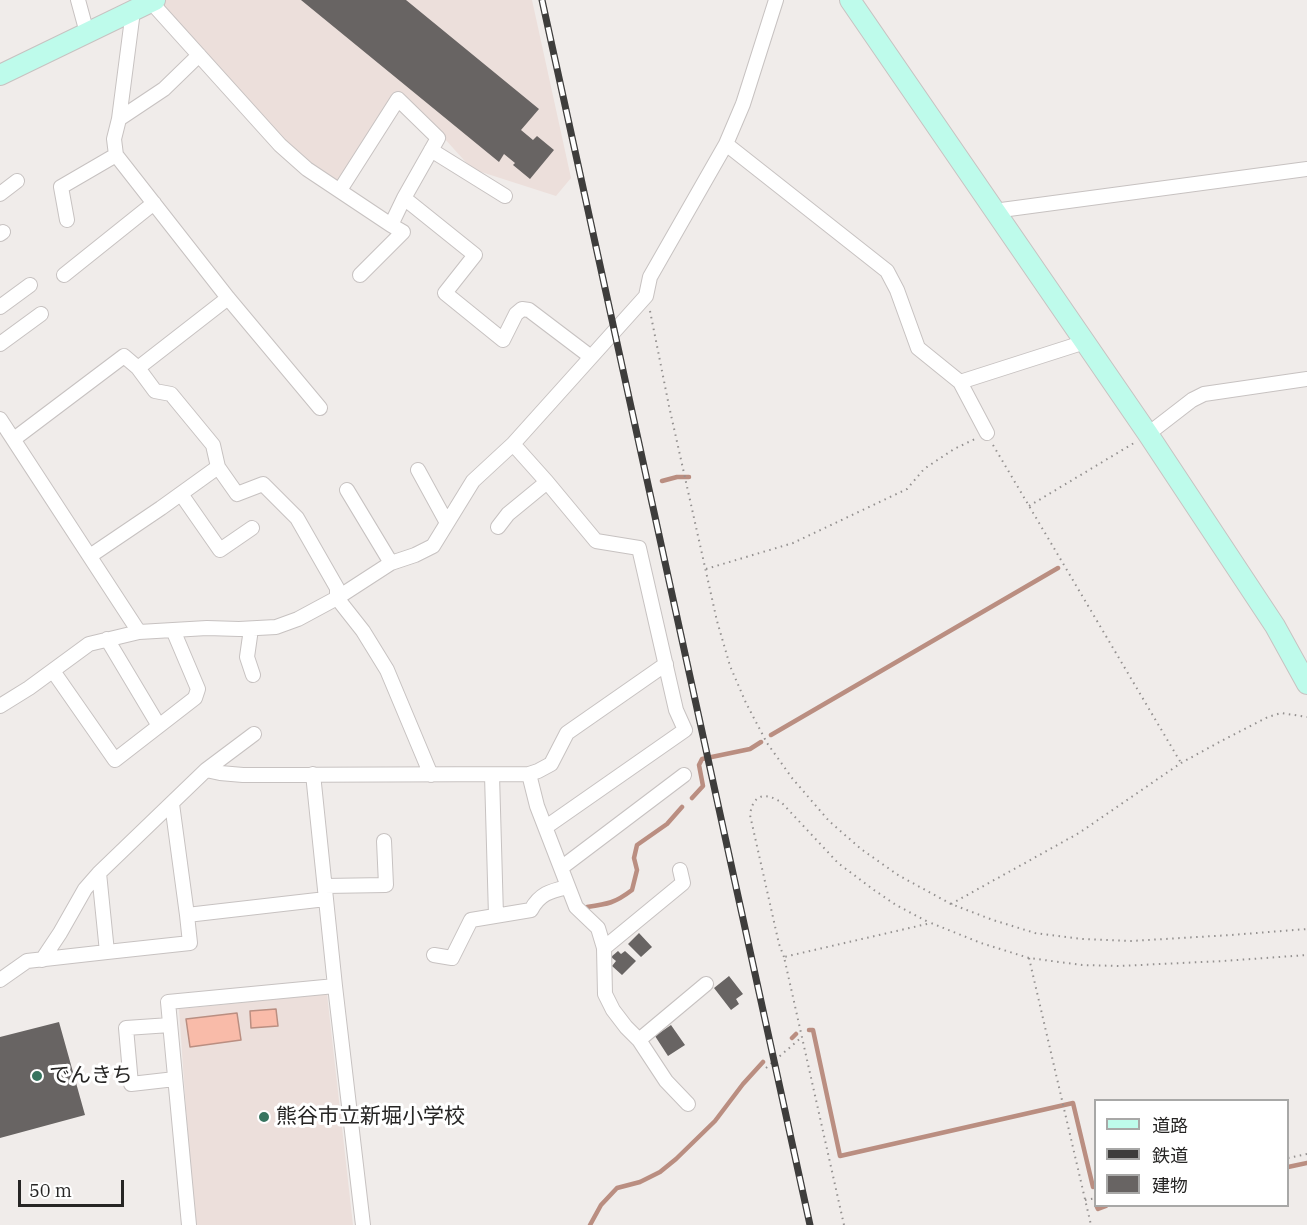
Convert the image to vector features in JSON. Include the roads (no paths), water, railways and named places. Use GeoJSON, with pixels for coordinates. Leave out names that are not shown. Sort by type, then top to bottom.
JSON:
{"type":"FeatureCollection","features":[{"type":"Feature","properties":{"kind":"street"},"geometry":{"type":"LineString","coordinates":[[78,0],[87,33]]}},
{"type":"Feature","properties":{"kind":"street"},"geometry":{"type":"LineString","coordinates":[[0,706],[89,644],[139,632],[276,627],[298,619],[337,598],[391,563],[434,546],[473,481],[513,444],[646,296],[650,277],[726,144],[743,104],[776,0]]}},
{"type":"Feature","properties":{"kind":"street"},"geometry":{"type":"LineString","coordinates":[[850,0],[1148,434],[1275,626],[1307,684]]}},
{"type":"Feature","properties":{"kind":"street"},"geometry":{"type":"LineString","coordinates":[[0,75],[153,1],[280,145],[307,169],[403,232],[360,275]]}},
{"type":"Feature","properties":{"kind":"street"},"geometry":{"type":"LineString","coordinates":[[133,11],[119,119],[114,139],[116,155],[228,298],[320,408]]}},
{"type":"Feature","properties":{"kind":"street"},"geometry":{"type":"LineString","coordinates":[[119,119],[165,89],[199,55]]}},
{"type":"Feature","properties":{"kind":"street"},"geometry":{"type":"LineString","coordinates":[[340,190],[398,99],[438,138],[391,225]]}},
{"type":"Feature","properties":{"kind":"street"},"geometry":{"type":"LineString","coordinates":[[726,144],[887,271],[897,290],[918,348],[960,382],[987,434]]}},
{"type":"Feature","properties":{"kind":"street"},"geometry":{"type":"LineString","coordinates":[[431,150],[505,196]]}},
{"type":"Feature","properties":{"kind":"street"},"geometry":{"type":"LineString","coordinates":[[67,220],[61,187],[116,155]]}},
{"type":"Feature","properties":{"kind":"street"},"geometry":{"type":"LineString","coordinates":[[994,211],[1307,170]]}},
{"type":"Feature","properties":{"kind":"street"},"geometry":{"type":"LineString","coordinates":[[0,194],[17,181]]}},
{"type":"Feature","properties":{"kind":"street"},"geometry":{"type":"LineString","coordinates":[[404,198],[475,255],[445,293],[503,340],[516,314],[522,309],[529,310],[591,357]]}},
{"type":"Feature","properties":{"kind":"street"},"geometry":{"type":"LineString","coordinates":[[64,275],[154,203]]}},
{"type":"Feature","properties":{"kind":"street"},"geometry":{"type":"LineString","coordinates":[[0,307],[30,285]]}},
{"type":"Feature","properties":{"kind":"street"},"geometry":{"type":"LineString","coordinates":[[138,368],[228,298]]}},
{"type":"Feature","properties":{"kind":"street"},"geometry":{"type":"LineString","coordinates":[[0,344],[41,314]]}},
{"type":"Feature","properties":{"kind":"street"},"geometry":{"type":"LineString","coordinates":[[960,382],[1085,342]]}},
{"type":"Feature","properties":{"kind":"street"},"geometry":{"type":"LineString","coordinates":[[14,439],[124,356],[138,368],[155,391],[171,394],[213,445],[218,466],[237,494],[263,484],[297,518],[337,588],[337,598],[363,632],[387,670],[431,775]]}},
{"type":"Feature","properties":{"kind":"street"},"geometry":{"type":"LineString","coordinates":[[1148,434],[1192,400],[1204,394],[1307,379]]}},
{"type":"Feature","properties":{"kind":"street"},"geometry":{"type":"LineString","coordinates":[[0,419],[139,632]]}},
{"type":"Feature","properties":{"kind":"street"},"geometry":{"type":"LineString","coordinates":[[513,444],[596,541],[639,548],[676,710],[685,730],[546,827]]}},
{"type":"Feature","properties":{"kind":"street"},"geometry":{"type":"LineString","coordinates":[[90,556],[218,466]]}},
{"type":"Feature","properties":{"kind":"street"},"geometry":{"type":"LineString","coordinates":[[418,470],[447,523]]}},
{"type":"Feature","properties":{"kind":"street"},"geometry":{"type":"LineString","coordinates":[[498,527],[508,514],[547,482]]}},
{"type":"Feature","properties":{"kind":"street"},"geometry":{"type":"LineString","coordinates":[[347,490],[391,563]]}},
{"type":"Feature","properties":{"kind":"street"},"geometry":{"type":"LineString","coordinates":[[181,494],[220,550],[252,528]]}},
{"type":"Feature","properties":{"kind":"street"},"geometry":{"type":"LineString","coordinates":[[251,628],[247,657],[253,675]]}},
{"type":"Feature","properties":{"kind":"street"},"geometry":{"type":"LineString","coordinates":[[53,671],[115,760],[195,698],[198,689],[173,630]]}},
{"type":"Feature","properties":{"kind":"street"},"geometry":{"type":"LineString","coordinates":[[107,639],[159,726]]}},
{"type":"Feature","properties":{"kind":"street"},"geometry":{"type":"LineString","coordinates":[[206,770],[243,774],[529,774],[551,764],[567,733],[666,664]]}},
{"type":"Feature","properties":{"kind":"street"},"geometry":{"type":"LineString","coordinates":[[42,960],[85,889],[99,873],[206,770],[254,734]]}},
{"type":"Feature","properties":{"kind":"street"},"geometry":{"type":"LineString","coordinates":[[313,774],[363,1225]]}},
{"type":"Feature","properties":{"kind":"street"},"geometry":{"type":"LineString","coordinates":[[529,774],[537,806],[576,908],[598,928],[604,948],[605,994],[613,1010],[639,1040],[666,1081],[688,1104]]}},
{"type":"Feature","properties":{"kind":"street"},"geometry":{"type":"LineString","coordinates":[[492,775],[496,916]]}},
{"type":"Feature","properties":{"kind":"street"},"geometry":{"type":"LineString","coordinates":[[561,868],[684,776]]}},
{"type":"Feature","properties":{"kind":"street"},"geometry":{"type":"LineString","coordinates":[[0,980],[27,961],[190,943],[172,804]]}},
{"type":"Feature","properties":{"kind":"street"},"geometry":{"type":"LineString","coordinates":[[187,915],[386,885],[384,841]]}},
{"type":"Feature","properties":{"kind":"street"},"geometry":{"type":"LineString","coordinates":[[604,948],[683,883],[680,870]]}},
{"type":"Feature","properties":{"kind":"street"},"geometry":{"type":"LineString","coordinates":[[99,873],[107,952]]}},
{"type":"Feature","properties":{"kind":"street"},"geometry":{"type":"LineString","coordinates":[[434,955],[452,958],[471,920],[531,910],[536,901],[546,893],[568,887]]}},
{"type":"Feature","properties":{"kind":"street"},"geometry":{"type":"LineString","coordinates":[[639,1040],[706,984]]}},
{"type":"Feature","properties":{"kind":"street"},"geometry":{"type":"LineString","coordinates":[[189,1225],[168,1002],[335,986]]}},
{"type":"Feature","properties":{"kind":"street"},"geometry":{"type":"LineString","coordinates":[[170,1025],[126,1028],[131,1084],[175,1079]]}},
{"type":"Feature","properties":{"kind":"waterway"},"geometry":{"type":"LineString","coordinates":[[662,481],[689,477]]}},
{"type":"Feature","properties":{"kind":"waterway"},"geometry":{"type":"LineString","coordinates":[[771,735],[1058,568]]}},
{"type":"Feature","properties":{"kind":"waterway"},"geometry":{"type":"LineString","coordinates":[[692,798],[703,786],[699,765],[702,759],[750,749],[761,742]]}},
{"type":"Feature","properties":{"kind":"waterway"},"geometry":{"type":"LineString","coordinates":[[587,907],[611,902],[632,890],[637,870],[634,858],[637,845],[667,824],[682,807]]}},
{"type":"Feature","properties":{"kind":"waterway"},"geometry":{"type":"LineString","coordinates":[[809,1030],[813,1030],[840,1156],[1073,1103],[1093,1187]]}},
{"type":"Feature","properties":{"kind":"waterway"},"geometry":{"type":"LineString","coordinates":[[792,1038],[796,1034]]}},
{"type":"Feature","properties":{"kind":"waterway"},"geometry":{"type":"LineString","coordinates":[[590,1225],[601,1205],[617,1188],[640,1182],[660,1172],[676,1159],[715,1121],[763,1062]]}},
{"type":"Feature","properties":{"kind":"waterway"},"geometry":{"type":"LineString","coordinates":[[1289,1167],[1307,1163]]}},
{"type":"Feature","properties":{"kind":"waterway"},"geometry":{"type":"LineString","coordinates":[[1097,1207],[1098,1209],[1103,1207]]}},
{"type":"Feature","properties":{"kind":"railway"},"geometry":{"type":"LineString","coordinates":[[542,0],[810,1225]]}},
{"type":"Feature","properties":{"kind":"place","name":"でんきち"},"geometry":{"type":"Point","coordinates":[37,1076]}},
{"type":"Feature","properties":{"kind":"place","name":"熊谷市立新堀小学校"},"geometry":{"type":"Point","coordinates":[264,1117]}}]}
